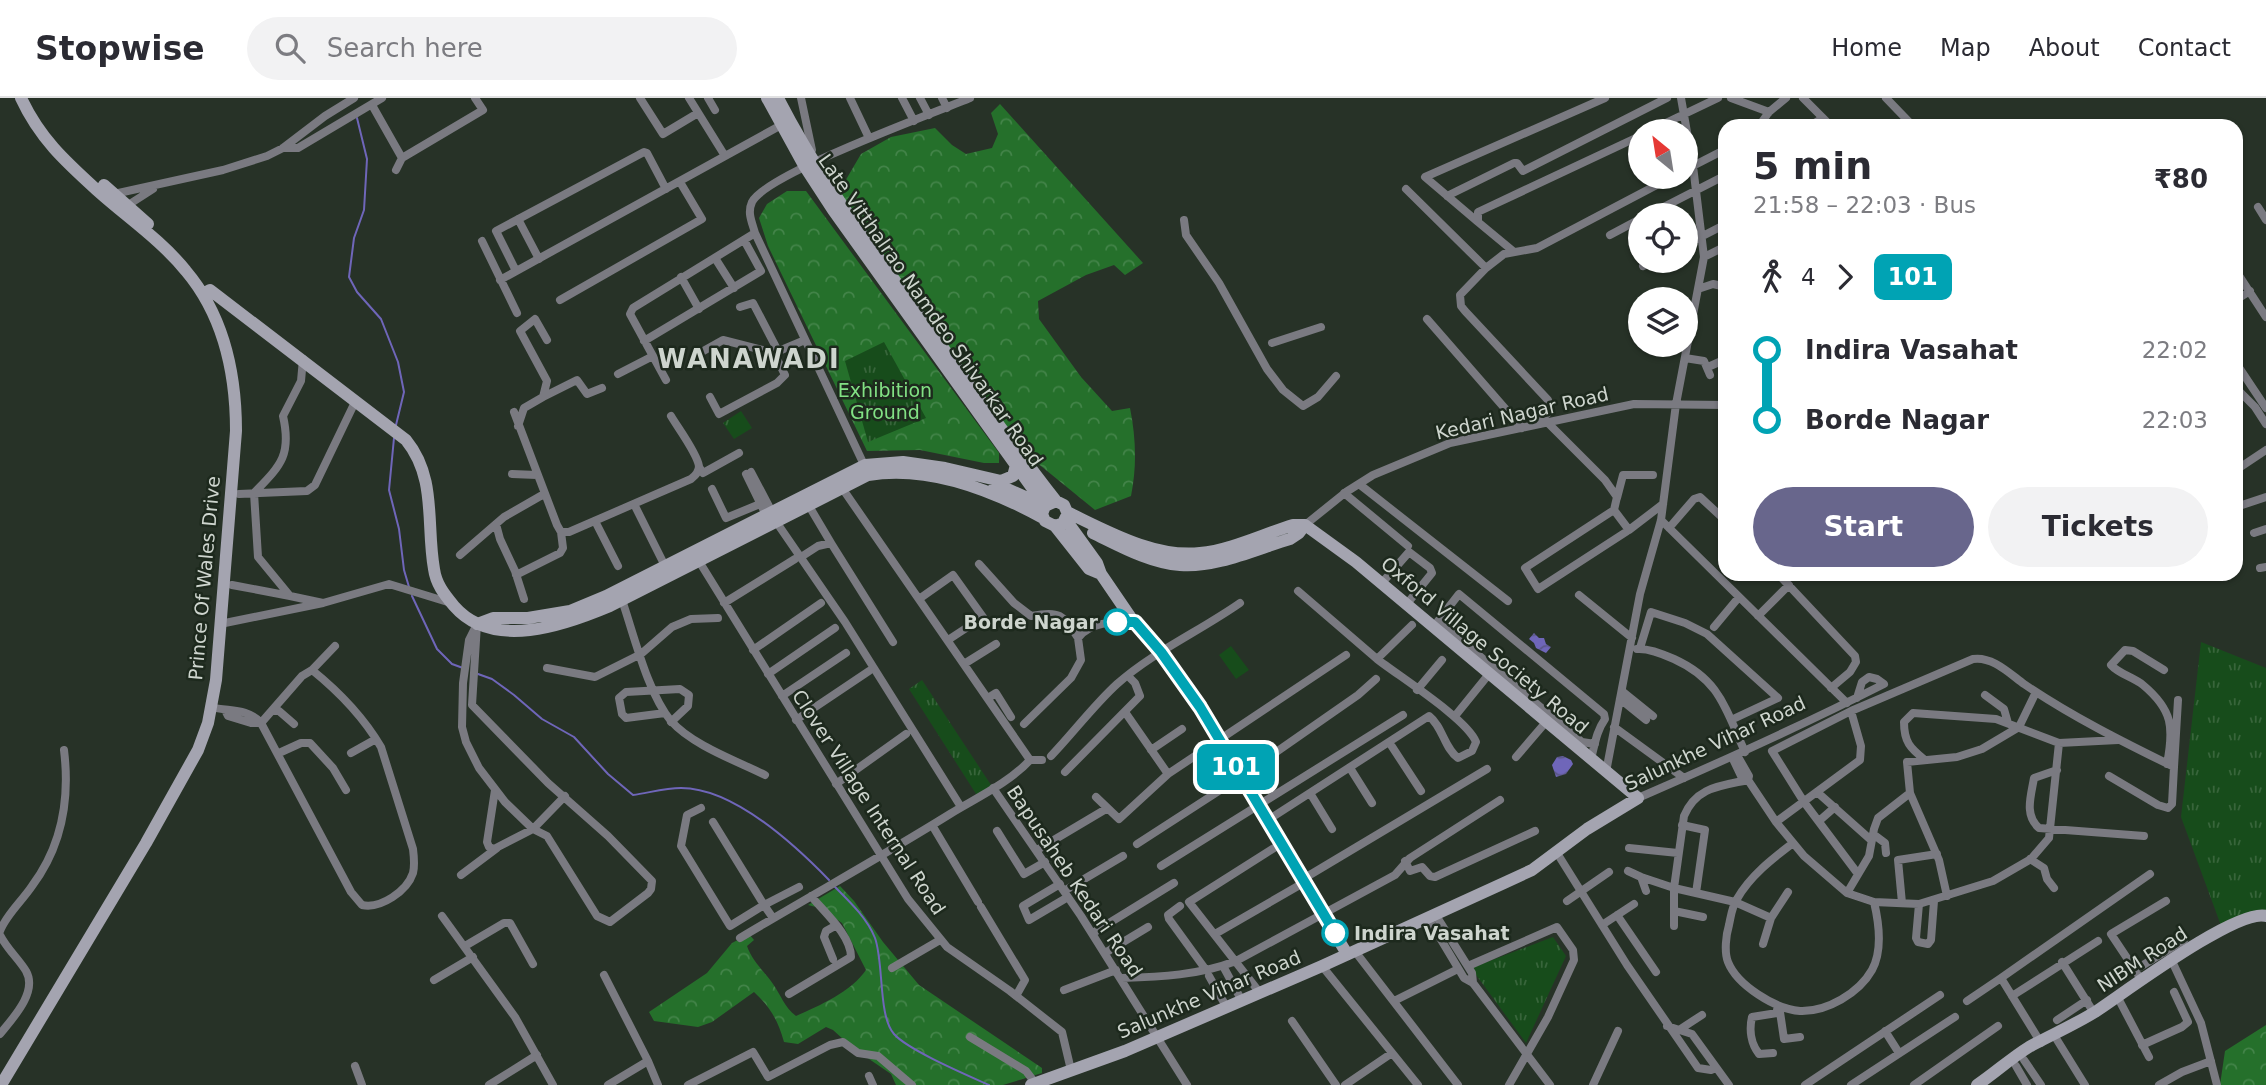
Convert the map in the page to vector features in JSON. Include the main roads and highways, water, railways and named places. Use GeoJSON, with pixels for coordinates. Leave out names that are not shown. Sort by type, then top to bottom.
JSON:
{"type":"FeatureCollection","features":[{"type":"Feature","properties":{"kind":"water"},"geometry":{"type":"Polygon","coordinates":[[[1534,633],[1539,638],[1544,638],[1546,644],[1551,647],[1546,653],[1536,648],[1529,639],[1534,633]]]}},
{"type":"Feature","properties":{"kind":"water"},"geometry":{"type":"Polygon","coordinates":[[[1563,756],[1573,764],[1566,774],[1556,777],[1552,765],[1557,757],[1563,756]]]}},
{"type":"Feature","properties":{"kind":"waterway"},"geometry":{"type":"LineString","coordinates":[[357,118],[367,159],[364,210],[354,238],[349,277],[357,292],[381,319],[398,362],[404,392],[396,425]]}},
{"type":"Feature","properties":{"kind":"waterway"},"geometry":{"type":"LineString","coordinates":[[394,438],[389,490],[409,587]]}},
{"type":"Feature","properties":{"kind":"waterway"},"geometry":{"type":"LineString","coordinates":[[412,596],[437,649],[452,664],[463,668]]}},
{"type":"Feature","properties":{"kind":"waterway"},"geometry":{"type":"LineString","coordinates":[[478,674],[492,679],[542,719],[574,737],[608,774],[633,795],[681,788],[701,790],[722,797],[762,820],[799,850],[829,880]]}},
{"type":"Feature","properties":{"kind":"waterway"},"geometry":{"type":"LineString","coordinates":[[835,887],[863,917],[875,938],[880,961],[883,1002],[889,1026],[894,1034],[924,1055],[989,1085]]}},
{"type":"Feature","properties":{"kind":"place","name":"Borde Nagar"},"geometry":{"type":"Point","coordinates":[1117,622]}},
{"type":"Feature","properties":{"kind":"place","name":"Indira Vasahat"},"geometry":{"type":"Point","coordinates":[1335,933]}},
{"type":"Feature","properties":{"kind":"district","name":"WANAWADI"},"geometry":{"type":"Point","coordinates":[749,359]}},
{"type":"Feature","properties":{"kind":"park label","name":"Exhibition Ground"},"geometry":{"type":"Point","coordinates":[885,401]}}]}
